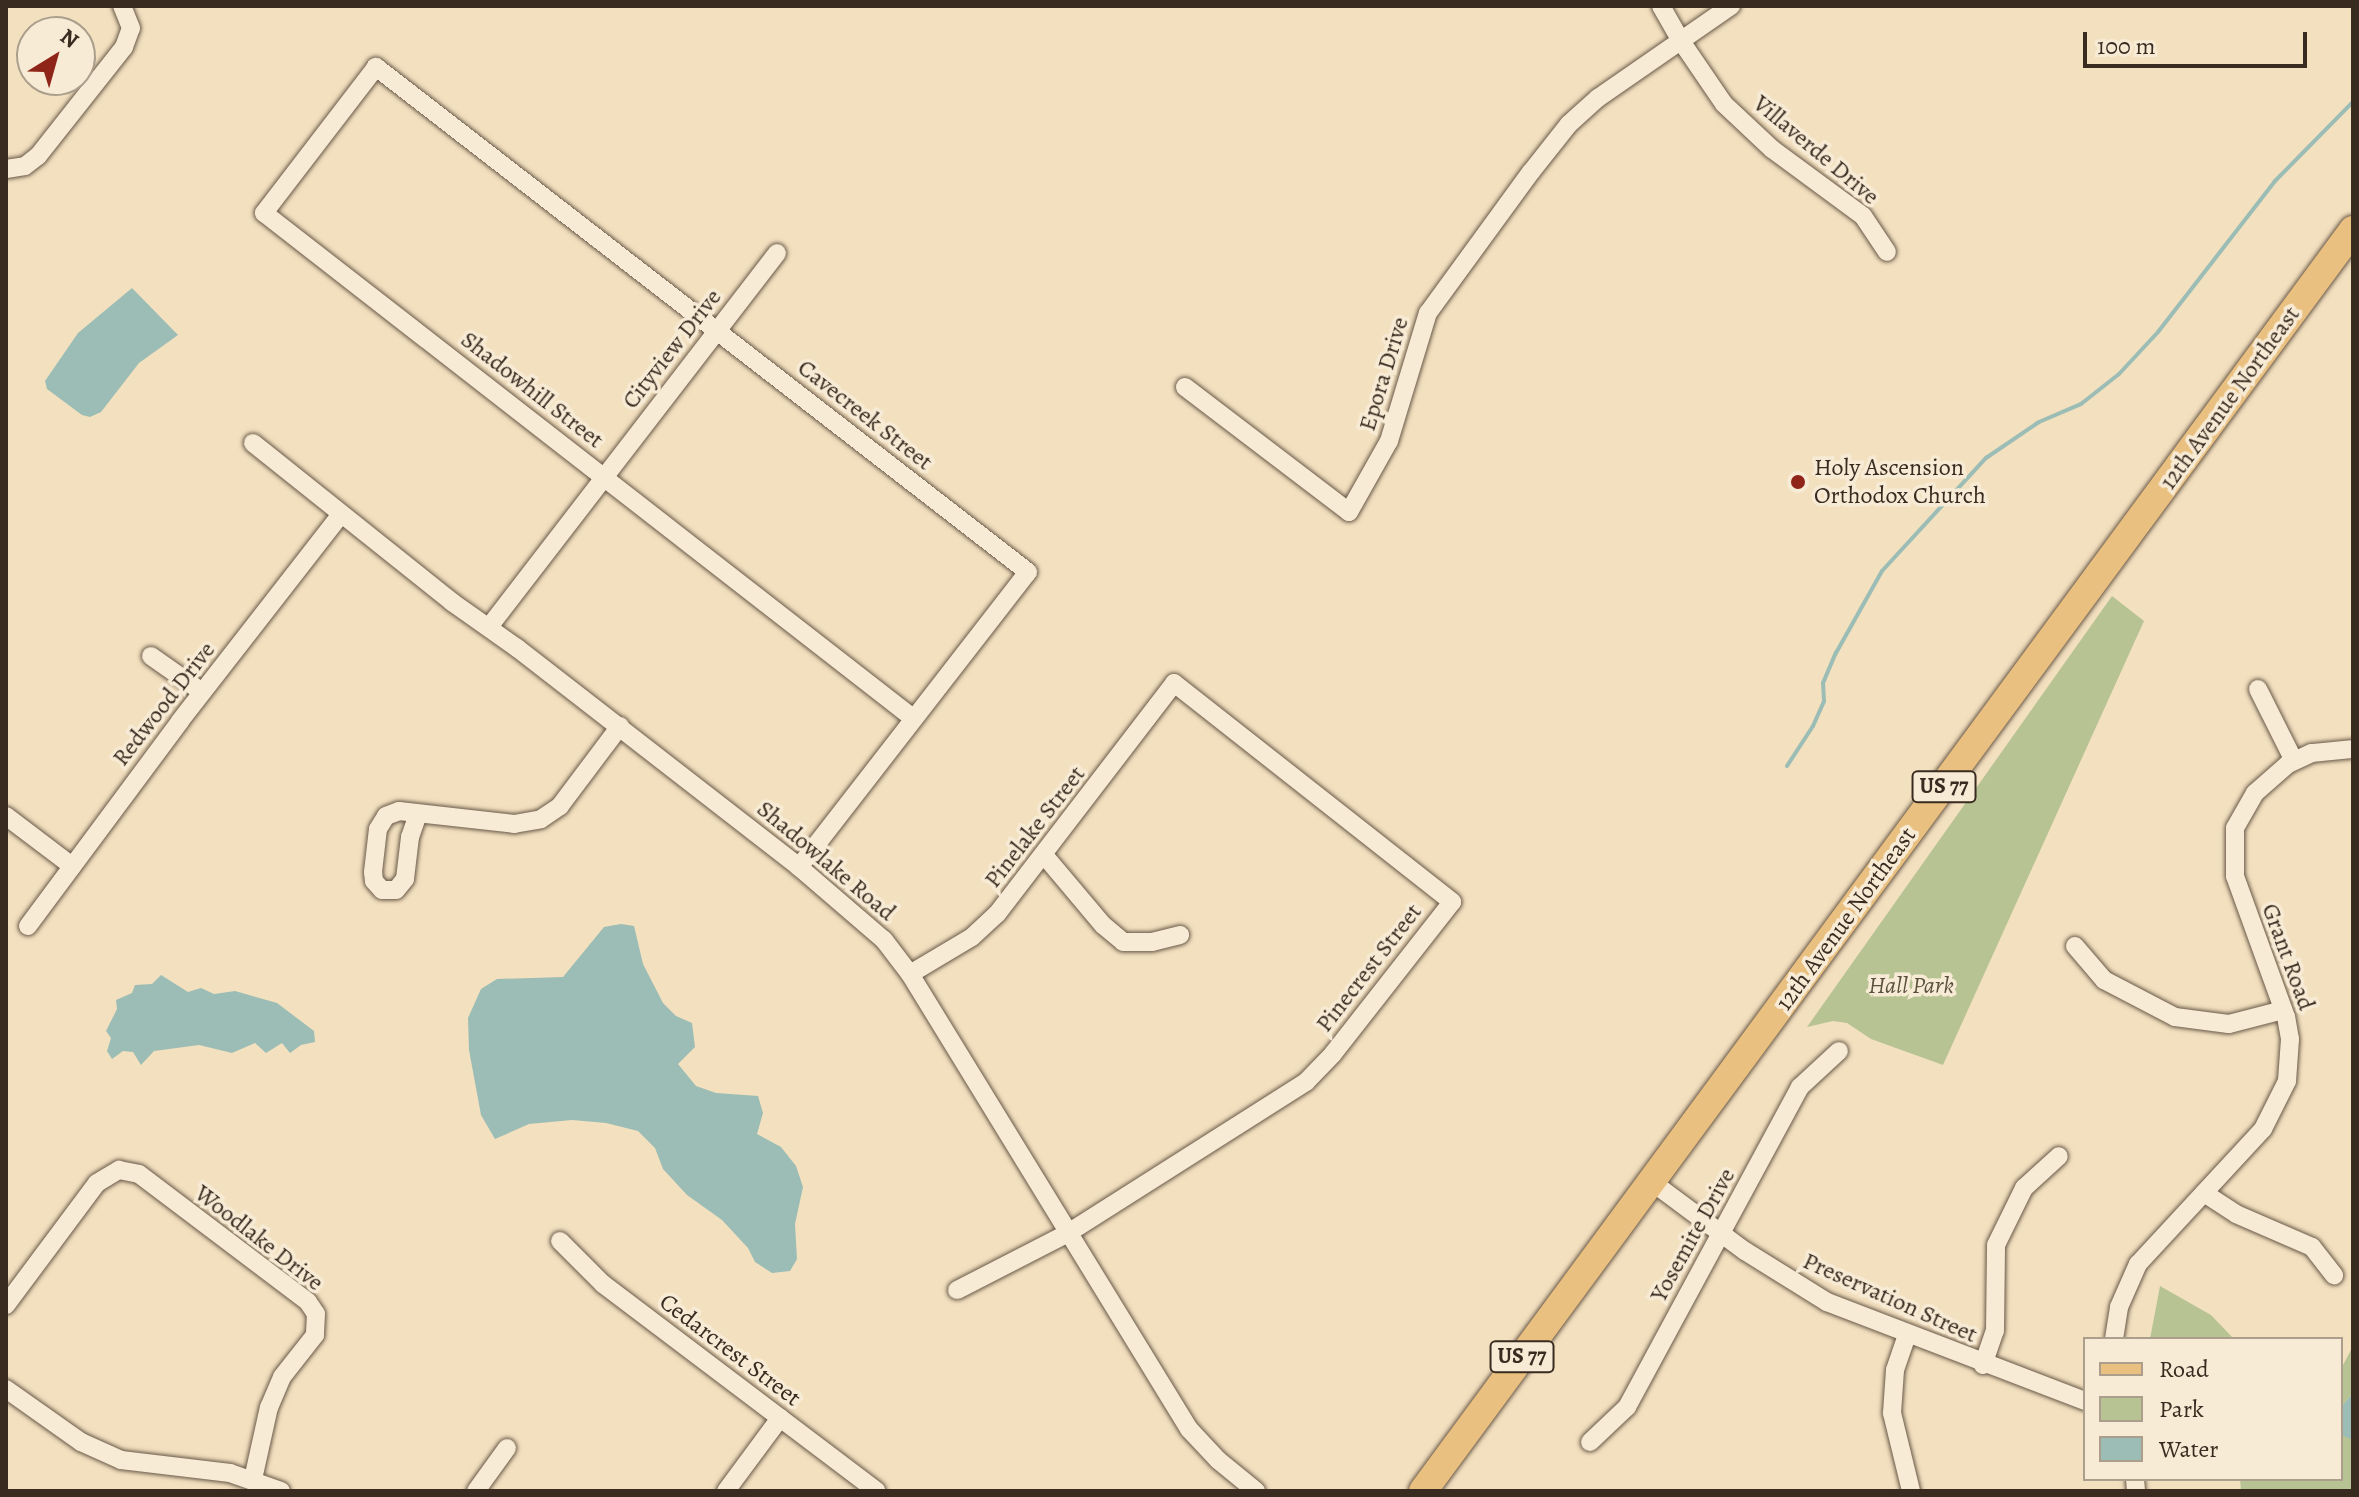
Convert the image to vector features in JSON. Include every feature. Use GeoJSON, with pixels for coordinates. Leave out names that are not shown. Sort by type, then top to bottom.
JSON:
{"type":"FeatureCollection","features":[{"type":"Feature","properties":{"kind":"main road","name":"12th Avenue Northeast"},"geometry":{"type":"LineString","coordinates":[[1423,1491],[2353,230]]}},
{"type":"Feature","properties":{"kind":"street"},"geometry":{"type":"LineString","coordinates":[[6,169],[33,161],[124,47],[131,28],[122,6]]}},
{"type":"Feature","properties":{"kind":"street","name":"Villaverde Drive"},"geometry":{"type":"LineString","coordinates":[[1661,6],[1724,104],[1772,149],[1863,216],[1887,252]]}},
{"type":"Feature","properties":{"kind":"street"},"geometry":{"type":"LineString","coordinates":[[1681,41],[1731,6]]}},
{"type":"Feature","properties":{"kind":"street","name":"Epora Drive"},"geometry":{"type":"LineString","coordinates":[[1185,387],[1349,512],[1389,441],[1428,313],[1447,285],[1569,124],[1598,98],[1681,41]]}},
{"type":"Feature","properties":{"kind":"street","name":"Cavecreek Street"},"geometry":{"type":"LineString","coordinates":[[376,67],[1028,572],[799,867]]}},
{"type":"Feature","properties":{"kind":"street","name":"Shadowhill Street"},"geometry":{"type":"LineString","coordinates":[[376,67],[264,213],[913,718]]}},
{"type":"Feature","properties":{"kind":"street","name":"Cityview Drive"},"geometry":{"type":"LineString","coordinates":[[489,627],[777,253]]}},
{"type":"Feature","properties":{"kind":"street","name":"Shadowlake Road"},"geometry":{"type":"LineString","coordinates":[[253,443],[341,514],[620,726],[867,922],[910,974],[1189,1429],[1218,1460],[1255,1490]]}},
{"type":"Feature","properties":{"kind":"street","name":"Redwood Drive"},"geometry":{"type":"LineString","coordinates":[[28,926],[202,692],[341,514]]}},
{"type":"Feature","properties":{"kind":"street"},"geometry":{"type":"LineString","coordinates":[[151,656],[202,692]]}},
{"type":"Feature","properties":{"kind":"street","name":"Pinelake Street"},"geometry":{"type":"LineString","coordinates":[[910,974],[984,928],[1044,855],[1174,683]]}},
{"type":"Feature","properties":{"kind":"street","name":"Pinecrest Street"},"geometry":{"type":"LineString","coordinates":[[1070,1232],[1306,1082],[1333,1054],[1452,902],[1174,683]]}},
{"type":"Feature","properties":{"kind":"street"},"geometry":{"type":"LineString","coordinates":[[2258,689],[2294,761]]}},
{"type":"Feature","properties":{"kind":"street"},"geometry":{"type":"LineString","coordinates":[[418,814],[514,824],[541,819],[560,806],[620,726]]}},
{"type":"Feature","properties":{"kind":"street","name":"Grant Road"},"geometry":{"type":"LineString","coordinates":[[2114,1337],[2119,1307],[2138,1264],[2263,1129],[2284,1091],[2290,1039],[2283,1010],[2239,893],[2233,843],[2235,828],[2255,793],[2294,761],[2326,750],[2353,749]]}},
{"type":"Feature","properties":{"kind":"street"},"geometry":{"type":"LineString","coordinates":[[6,816],[72,866]]}},
{"type":"Feature","properties":{"kind":"street"},"geometry":{"type":"LineString","coordinates":[[1044,855],[1103,925],[1123,942],[1152,942],[1180,935]]}},
{"type":"Feature","properties":{"kind":"street"},"geometry":{"type":"LineString","coordinates":[[2075,946],[2104,980],[2175,1017],[2229,1024],[2283,1010]]}},
{"type":"Feature","properties":{"kind":"street","name":"Yosemite Drive"},"geometry":{"type":"LineString","coordinates":[[1590,1442],[1627,1407],[1800,1087],[1839,1051]]}},
{"type":"Feature","properties":{"kind":"street"},"geometry":{"type":"LineString","coordinates":[[1983,1365],[1995,1331],[1993,1272],[1996,1245],[2024,1188],[2059,1156]]}},
{"type":"Feature","properties":{"kind":"street","name":"Woodlake Drive"},"geometry":{"type":"LineString","coordinates":[[6,1305],[97,1183],[119,1170],[132,1171],[143,1177],[308,1302],[316,1314],[315,1335],[282,1377],[269,1407],[253,1479]]}},
{"type":"Feature","properties":{"kind":"street","name":"Preservation Street"},"geometry":{"type":"LineString","coordinates":[[1652,1182],[1721,1234],[1805,1290],[1907,1335],[2083,1400]]}},
{"type":"Feature","properties":{"kind":"street"},"geometry":{"type":"LineString","coordinates":[[2204,1193],[2236,1214],[2312,1247],[2334,1275]]}},
{"type":"Feature","properties":{"kind":"street"},"geometry":{"type":"LineString","coordinates":[[957,1290],[1070,1232]]}},
{"type":"Feature","properties":{"kind":"street","name":"Cedarcrest Street"},"geometry":{"type":"LineString","coordinates":[[560,1241],[603,1284],[877,1491]]}},
{"type":"Feature","properties":{"kind":"street"},"geometry":{"type":"LineString","coordinates":[[1907,1335],[1895,1370],[1892,1413],[1911,1491]]}},
{"type":"Feature","properties":{"kind":"street"},"geometry":{"type":"LineString","coordinates":[[6,1389],[81,1442],[121,1460],[230,1473],[281,1491]]}},
{"type":"Feature","properties":{"kind":"street"},"geometry":{"type":"LineString","coordinates":[[726,1491],[780,1418]]}},
{"type":"Feature","properties":{"kind":"street"},"geometry":{"type":"LineString","coordinates":[[476,1491],[507,1448]]}},
{"type":"Feature","properties":{"kind":"green space","name":"Hall Park"},"geometry":{"type":"Polygon","coordinates":[[[2112,596],[2144,621],[1943,1065],[1871,1039],[1847,1023],[1833,1021],[1807,1027],[2112,596]]]}},
{"type":"Feature","properties":{"kind":"green space"},"geometry":{"type":"Polygon","coordinates":[[[2160,1286],[2211,1315],[2232,1337],[2150,1337],[2160,1286]]]}},
{"type":"Feature","properties":{"kind":"green space"},"geometry":{"type":"Polygon","coordinates":[[[2353,1346],[2353,1393],[2343,1405],[2343,1365],[2353,1346]]]}},
{"type":"Feature","properties":{"kind":"green space"},"geometry":{"type":"Polygon","coordinates":[[[2343,1436],[2353,1438],[2353,1491],[2241,1491],[2240,1481],[2343,1481],[2343,1436]]]}},
{"type":"Feature","properties":{"kind":"water"},"geometry":{"type":"Polygon","coordinates":[[[132,288],[178,335],[139,363],[101,412],[90,417],[82,415],[47,389],[45,381],[78,333],[132,288]]]}},
{"type":"Feature","properties":{"kind":"water"},"geometry":{"type":"Polygon","coordinates":[[[621,924],[634,926],[643,964],[663,1003],[676,1016],[692,1023],[695,1047],[678,1064],[696,1086],[716,1093],[758,1096],[763,1113],[757,1134],[781,1147],[796,1166],[803,1187],[795,1224],[797,1259],[790,1271],[772,1273],[755,1262],[748,1248],[722,1220],[687,1195],[663,1169],[655,1148],[638,1131],[606,1123],[572,1120],[529,1124],[495,1139],[481,1115],[469,1050],[468,1018],[481,989],[497,979],[563,977],[604,927],[621,924]]]}},
{"type":"Feature","properties":{"kind":"water"},"geometry":{"type":"Polygon","coordinates":[[[161,975],[188,992],[201,988],[214,994],[235,991],[277,1003],[314,1031],[315,1042],[301,1045],[290,1053],[282,1043],[266,1053],[255,1043],[232,1053],[199,1045],[154,1051],[141,1065],[133,1052],[123,1051],[112,1059],[107,1051],[111,1038],[106,1031],[117,1009],[116,1000],[132,993],[135,985],[152,984],[161,975]]]}},
{"type":"Feature","properties":{"kind":"water"},"geometry":{"type":"Polygon","coordinates":[[[2353,1393],[2351,1439],[2343,1436],[2343,1405],[2353,1393]]]}},
{"type":"Feature","properties":{"kind":"waterway"},"geometry":{"type":"LineString","coordinates":[[1787,766],[1813,726],[1824,701],[1823,683],[1836,653],[1882,571],[1986,458],[2039,422],[2081,404],[2119,374],[2158,332],[2275,181],[2353,102]]}},
{"type":"Feature","properties":{"kind":"place","name":"Holy Ascension Orthodox Church"},"geometry":{"type":"Point","coordinates":[1798,482]}}]}
